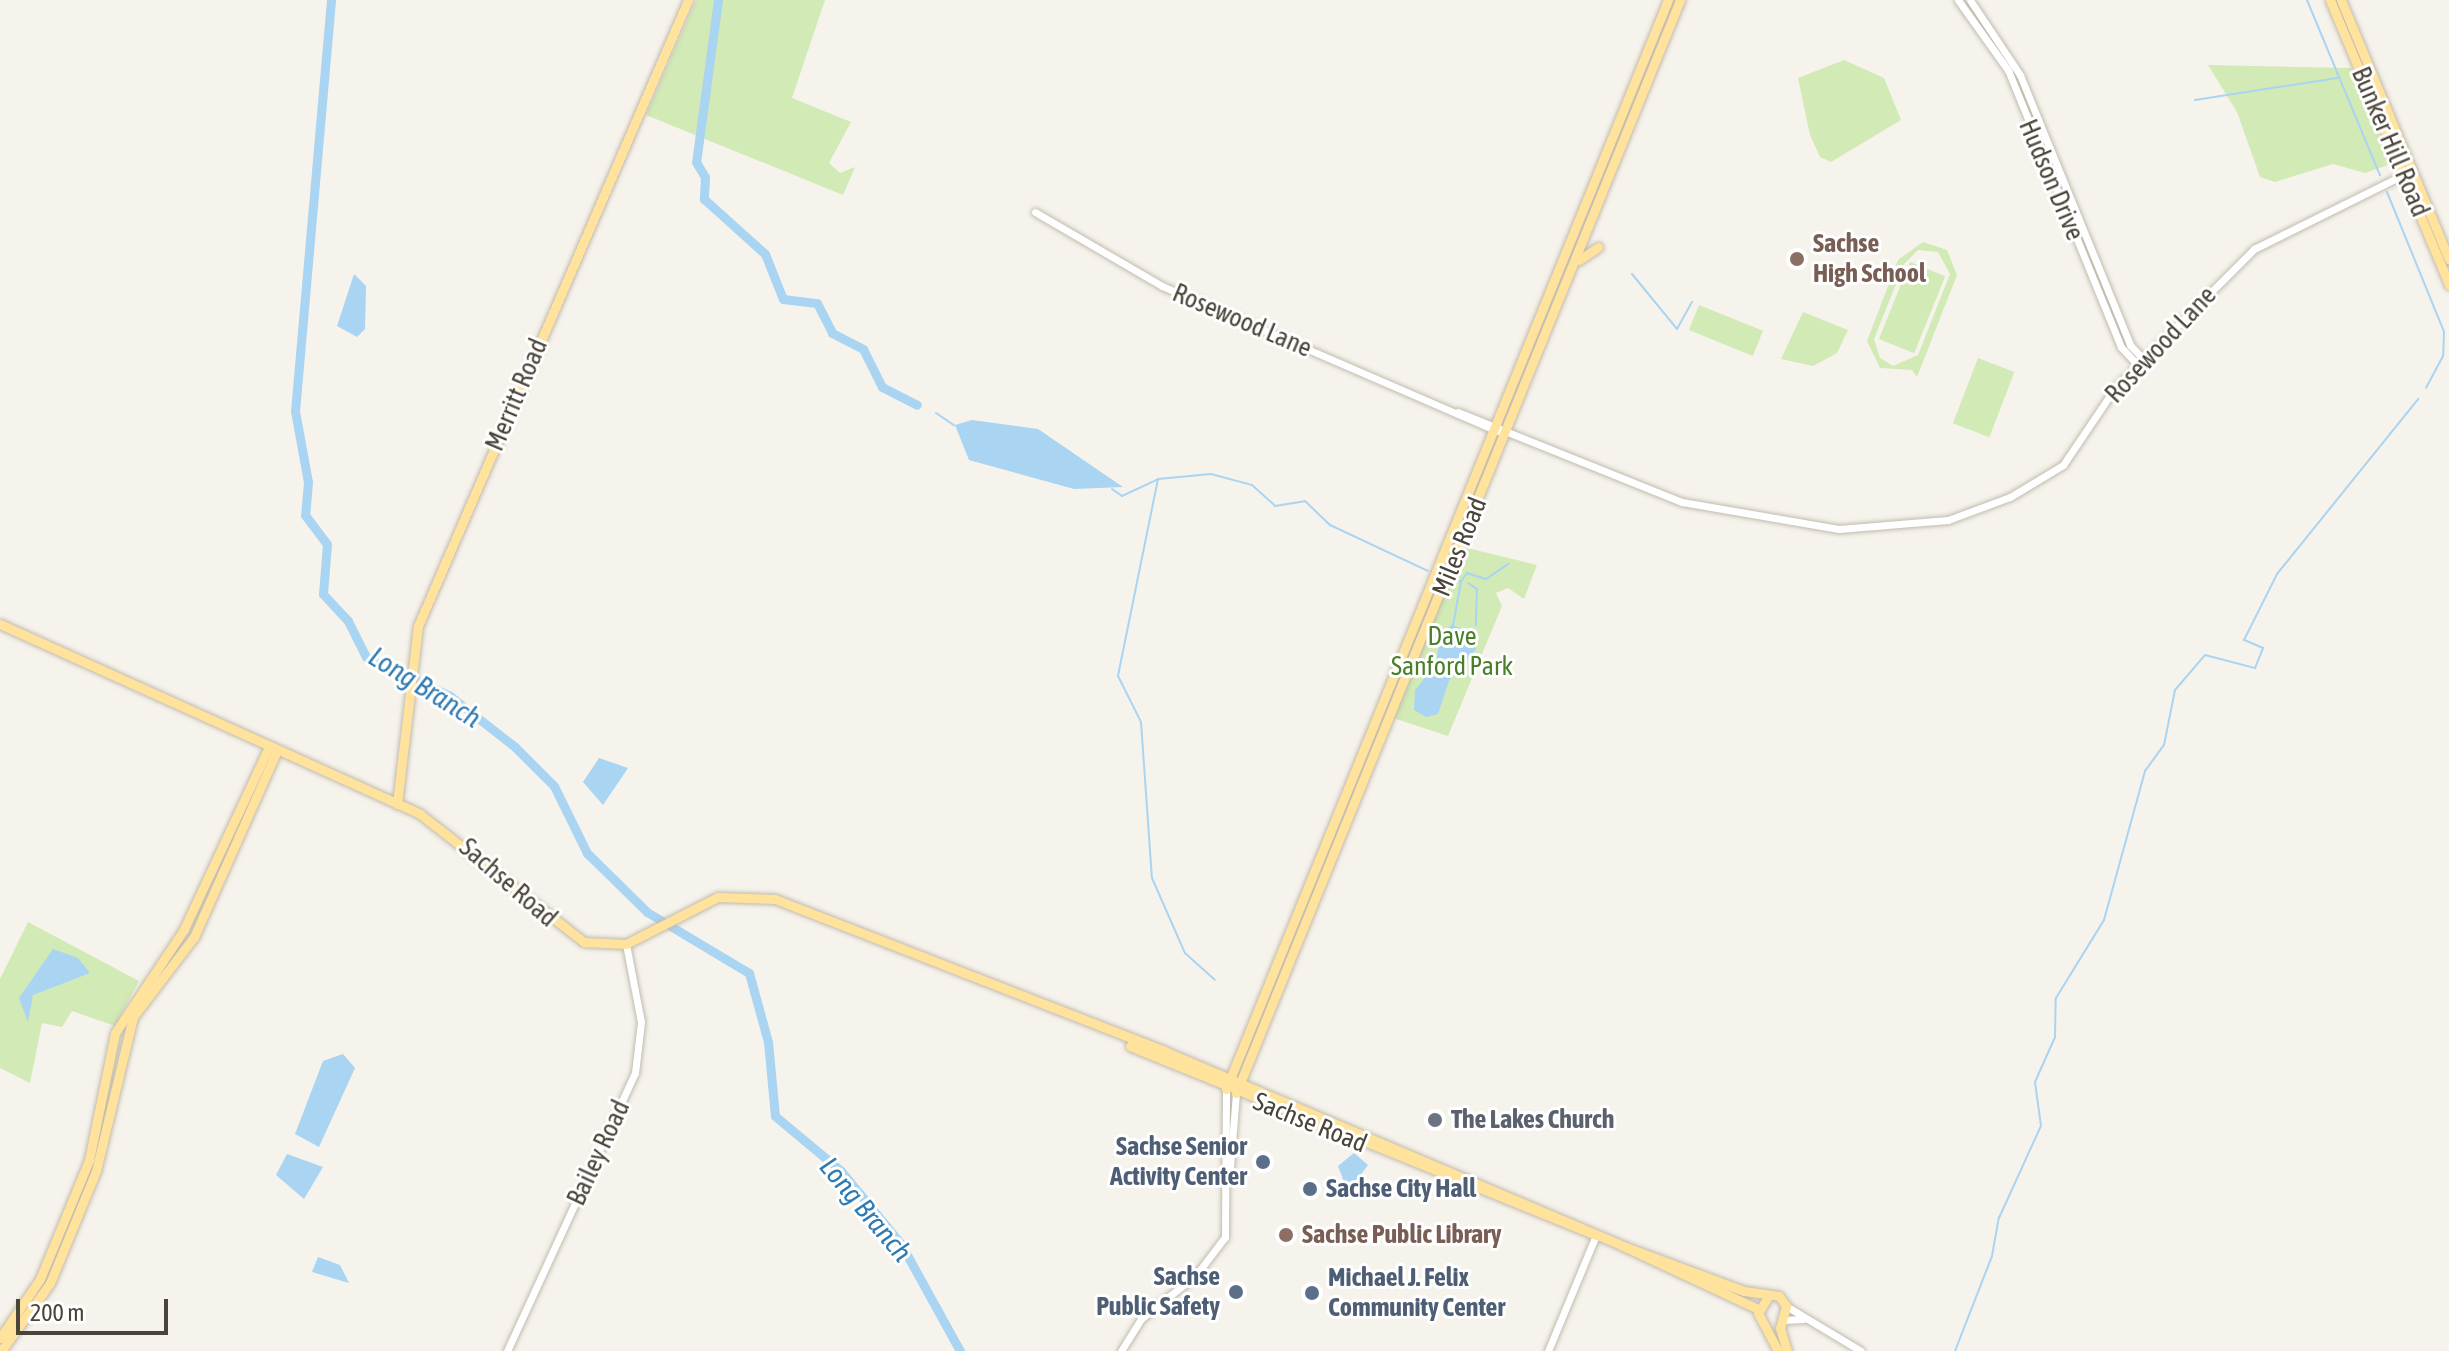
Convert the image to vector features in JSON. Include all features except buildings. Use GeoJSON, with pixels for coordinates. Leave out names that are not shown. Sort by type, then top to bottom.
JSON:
{"type":"FeatureCollection","features":[{"type":"Feature","properties":{"kind":"main road","name":"Merritt Road"},"geometry":{"type":"LineString","coordinates":[[397,804],[411,660],[429,598],[688,0]]}},
{"type":"Feature","properties":{"kind":"main road","name":"Miles Road"},"geometry":{"type":"LineString","coordinates":[[1233,1086],[1305,893],[1668,0]]}},
{"type":"Feature","properties":{"kind":"main road","name":"Miles Road"},"geometry":{"type":"LineString","coordinates":[[1233,1086],[1317,898],[1680,0]]}},
{"type":"Feature","properties":{"kind":"main road","name":"Bunker Hill Road"},"geometry":{"type":"LineString","coordinates":[[2330,0],[2449,259]]}},
{"type":"Feature","properties":{"kind":"main road","name":"Bunker Hill Road"},"geometry":{"type":"LineString","coordinates":[[2341,0],[2449,285]]}},
{"type":"Feature","properties":{"kind":"main road"},"geometry":{"type":"LineString","coordinates":[[1573,270],[1598,247]]}},
{"type":"Feature","properties":{"kind":"main road"},"geometry":{"type":"LineString","coordinates":[[1426,594],[1439,599]]}},
{"type":"Feature","properties":{"kind":"main road","name":"Sachse Road"},"geometry":{"type":"LineString","coordinates":[[0,624],[397,804],[461,840],[567,934],[626,944],[651,934],[677,915],[726,895],[775,899],[1623,1246],[1758,1309]]}},
{"type":"Feature","properties":{"kind":"main road"},"geometry":{"type":"LineString","coordinates":[[0,1338],[40,1279],[89,1160],[119,1024],[184,929],[273,749]]}},
{"type":"Feature","properties":{"kind":"main road"},"geometry":{"type":"LineString","coordinates":[[1,1351],[50,1283],[96,1171],[133,1017],[194,937],[273,749]]}},
{"type":"Feature","properties":{"kind":"main road"},"geometry":{"type":"LineString","coordinates":[[1305,893],[1317,898]]}},
{"type":"Feature","properties":{"kind":"main road","name":"Sachse Road"},"geometry":{"type":"LineString","coordinates":[[1623,1246],[1769,1295],[1786,1306]]}},
{"type":"Feature","properties":{"kind":"main road"},"geometry":{"type":"LineString","coordinates":[[1769,1295],[1758,1309],[1778,1351]]}},
{"type":"Feature","properties":{"kind":"main road"},"geometry":{"type":"LineString","coordinates":[[1786,1306],[1782,1321],[1787,1351]]}},
{"type":"Feature","properties":{"kind":"main road"},"geometry":{"type":"LineString","coordinates":[[1766,1323],[1782,1321]]}},
{"type":"Feature","properties":{"kind":"street","name":"Hudson Drive"},"geometry":{"type":"LineString","coordinates":[[1958,0],[2008,70],[2121,347],[2140,361]]}},
{"type":"Feature","properties":{"kind":"street","name":"Hudson Drive"},"geometry":{"type":"LineString","coordinates":[[1970,0],[2020,75],[2130,345],[2140,361]]}},
{"type":"Feature","properties":{"kind":"street","name":"Rosewood Lane"},"geometry":{"type":"LineString","coordinates":[[1035,212],[1162,286],[1458,412],[1682,502],[1814,527],[1887,529],[1961,516],[2045,478],[2084,443],[2140,361],[2254,249],[2408,173]]}},
{"type":"Feature","properties":{"kind":"street","name":"Bailey Road"},"geometry":{"type":"LineString","coordinates":[[507,1351],[635,1073],[641,1022],[626,944]]}},
{"type":"Feature","properties":{"kind":"street"},"geometry":{"type":"LineString","coordinates":[[1121,1351],[1142,1318],[1214,1255],[1228,1222],[1229,1180],[1221,1110],[1233,1086]]}},
{"type":"Feature","properties":{"kind":"street"},"geometry":{"type":"LineString","coordinates":[[1548,1351],[1596,1235]]}},
{"type":"Feature","properties":{"kind":"street"},"geometry":{"type":"LineString","coordinates":[[1786,1306],[1803,1319],[1861,1351]]}},
{"type":"Feature","properties":{"kind":"street"},"geometry":{"type":"LineString","coordinates":[[1782,1321],[1803,1319]]}},
{"type":"Feature","properties":{"kind":"green space"},"geometry":{"type":"Polygon","coordinates":[[[696,0],[825,0],[792,98],[851,122],[829,163],[840,173],[855,167],[843,195],[646,115],[696,0]]]}},
{"type":"Feature","properties":{"kind":"green space"},"geometry":{"type":"Polygon","coordinates":[[[1844,60],[1884,78],[1901,120],[1831,162],[1820,157],[1810,135],[1798,78],[1844,60]]]}},
{"type":"Feature","properties":{"kind":"green space"},"geometry":{"type":"Polygon","coordinates":[[[2208,65],[2352,68],[2391,164],[2365,173],[2333,164],[2275,182],[2260,177],[2237,112],[2208,65]]]}},
{"type":"Feature","properties":{"kind":"green space"},"geometry":{"type":"Polygon","coordinates":[[[1923,242],[1947,250],[1957,275],[1917,377],[1912,370],[1880,368],[1867,341],[1898,260],[1923,242]],[[1918,250],[1904,264],[1874,339],[1880,358],[1893,366],[1918,355],[1950,274],[1938,252],[1918,250]]]}},
{"type":"Feature","properties":{"kind":"green space"},"geometry":{"type":"Polygon","coordinates":[[[1910,262],[1945,276],[1914,353],[1879,339],[1910,262]]]}},
{"type":"Feature","properties":{"kind":"green space"},"geometry":{"type":"Polygon","coordinates":[[[1699,305],[1763,331],[1753,356],[1689,330],[1699,305]]]}},
{"type":"Feature","properties":{"kind":"green space"},"geometry":{"type":"Polygon","coordinates":[[[1803,312],[1848,330],[1837,353],[1813,366],[1781,359],[1803,312]]]}},
{"type":"Feature","properties":{"kind":"green space"},"geometry":{"type":"Polygon","coordinates":[[[1978,358],[2014,372],[1989,437],[1953,423],[1978,358]]]}},
{"type":"Feature","properties":{"kind":"green space","name":"Dave Sanford Park"},"geometry":{"type":"Polygon","coordinates":[[[1463,547],[1537,565],[1524,599],[1508,588],[1496,593],[1502,606],[1448,736],[1393,718],[1463,547]]]}},
{"type":"Feature","properties":{"kind":"green space"},"geometry":{"type":"Polygon","coordinates":[[[28,922],[139,981],[115,1026],[72,1011],[62,1027],[42,1023],[30,1083],[0,1068],[0,979],[28,922]]]}},
{"type":"Feature","properties":{"kind":"water"},"geometry":{"type":"Polygon","coordinates":[[[354,274],[366,286],[365,329],[357,337],[337,326],[354,274]]]}},
{"type":"Feature","properties":{"kind":"water"},"geometry":{"type":"Polygon","coordinates":[[[972,420],[1038,429],[1123,487],[1074,489],[969,460],[955,425],[972,420]]]}},
{"type":"Feature","properties":{"kind":"water"},"geometry":{"type":"Polygon","coordinates":[[[1452,625],[1471,633],[1476,649],[1449,681],[1438,714],[1426,717],[1414,710],[1415,690],[1436,664],[1440,634],[1452,625]]]}},
{"type":"Feature","properties":{"kind":"water"},"geometry":{"type":"Polygon","coordinates":[[[599,758],[628,768],[603,805],[583,782],[599,758]]]}},
{"type":"Feature","properties":{"kind":"water"},"geometry":{"type":"Polygon","coordinates":[[[53,949],[78,958],[90,973],[33,995],[28,1022],[19,998],[53,949]]]}},
{"type":"Feature","properties":{"kind":"water"},"geometry":{"type":"Polygon","coordinates":[[[343,1054],[355,1068],[319,1147],[295,1134],[323,1061],[343,1054]]]}},
{"type":"Feature","properties":{"kind":"water"},"geometry":{"type":"Polygon","coordinates":[[[1354,1153],[1368,1165],[1348,1192],[1338,1166],[1354,1153]]]}},
{"type":"Feature","properties":{"kind":"water"},"geometry":{"type":"Polygon","coordinates":[[[287,1154],[323,1167],[304,1199],[276,1175],[287,1154]]]}},
{"type":"Feature","properties":{"kind":"water"},"geometry":{"type":"Polygon","coordinates":[[[318,1257],[340,1265],[349,1283],[312,1272],[318,1257]]]}},
{"type":"Feature","properties":{"kind":"waterway","name":"Long Branch"},"geometry":{"type":"LineString","coordinates":[[331,0],[295,411],[308,482],[305,515],[327,544],[323,594],[348,621],[366,657],[450,696],[515,747],[554,786],[587,853],[647,912],[749,973],[768,1042],[775,1116],[841,1171],[901,1244],[960,1351]]}},
{"type":"Feature","properties":{"kind":"waterway"},"geometry":{"type":"LineString","coordinates":[[718,0],[696,162],[705,177],[704,199],[765,254],[783,299],[817,303],[832,333],[863,349],[882,387],[917,405]]}},
{"type":"Feature","properties":{"kind":"waterway"},"geometry":{"type":"LineString","coordinates":[[2307,0],[2380,175]]}},
{"type":"Feature","properties":{"kind":"waterway"},"geometry":{"type":"LineString","coordinates":[[2195,100],[2337,78]]}},
{"type":"Feature","properties":{"kind":"waterway"},"geometry":{"type":"LineString","coordinates":[[2387,192],[2444,332],[2443,356],[2426,388]]}},
{"type":"Feature","properties":{"kind":"waterway"},"geometry":{"type":"LineString","coordinates":[[1632,274],[1677,329],[1692,302]]}},
{"type":"Feature","properties":{"kind":"waterway"},"geometry":{"type":"LineString","coordinates":[[1955,1351],[1992,1256],[1999,1218],[2041,1126],[2035,1082],[2055,1037],[2056,998],[2104,920],[2145,771],[2164,745],[2175,690],[2205,655],[2255,668],[2263,648],[2244,640],[2277,574],[2418,399]]}},
{"type":"Feature","properties":{"kind":"waterway"},"geometry":{"type":"LineString","coordinates":[[936,413],[954,425]]}},
{"type":"Feature","properties":{"kind":"waterway"},"geometry":{"type":"LineString","coordinates":[[1158,479],[1211,474],[1252,485],[1275,506],[1305,501],[1330,525],[1428,571]]}},
{"type":"Feature","properties":{"kind":"waterway"},"geometry":{"type":"LineString","coordinates":[[1112,489],[1122,496],[1158,479],[1118,676],[1141,722],[1152,878],[1185,953],[1215,980]]}},
{"type":"Feature","properties":{"kind":"waterway"},"geometry":{"type":"LineString","coordinates":[[1461,581],[1467,573],[1486,579],[1508,564]]}},
{"type":"Feature","properties":{"kind":"waterway"},"geometry":{"type":"LineString","coordinates":[[1453,626],[1461,581],[1454,581]]}},
{"type":"Feature","properties":{"kind":"waterway"},"geometry":{"type":"LineString","coordinates":[[1468,583],[1477,589],[1476,625]]}},
{"type":"Feature","properties":{"kind":"waterway"},"geometry":{"type":"LineString","coordinates":[[1471,633],[1474,629]]}},
{"type":"Feature","properties":{"kind":"place","name":"Sachse High School"},"geometry":{"type":"Point","coordinates":[1797,259]}},
{"type":"Feature","properties":{"kind":"place","name":"The Lakes Church"},"geometry":{"type":"Point","coordinates":[1435,1120]}},
{"type":"Feature","properties":{"kind":"place","name":"Sachse Senior Activity Center"},"geometry":{"type":"Point","coordinates":[1263,1162]}},
{"type":"Feature","properties":{"kind":"place","name":"Sachse City Hall"},"geometry":{"type":"Point","coordinates":[1310,1189]}},
{"type":"Feature","properties":{"kind":"place","name":"Sachse Public Library"},"geometry":{"type":"Point","coordinates":[1286,1235]}},
{"type":"Feature","properties":{"kind":"place","name":"Sachse Public Safety"},"geometry":{"type":"Point","coordinates":[1236,1292]}},
{"type":"Feature","properties":{"kind":"place","name":"Michael J. Felix Community Center"},"geometry":{"type":"Point","coordinates":[1312,1293]}}]}
